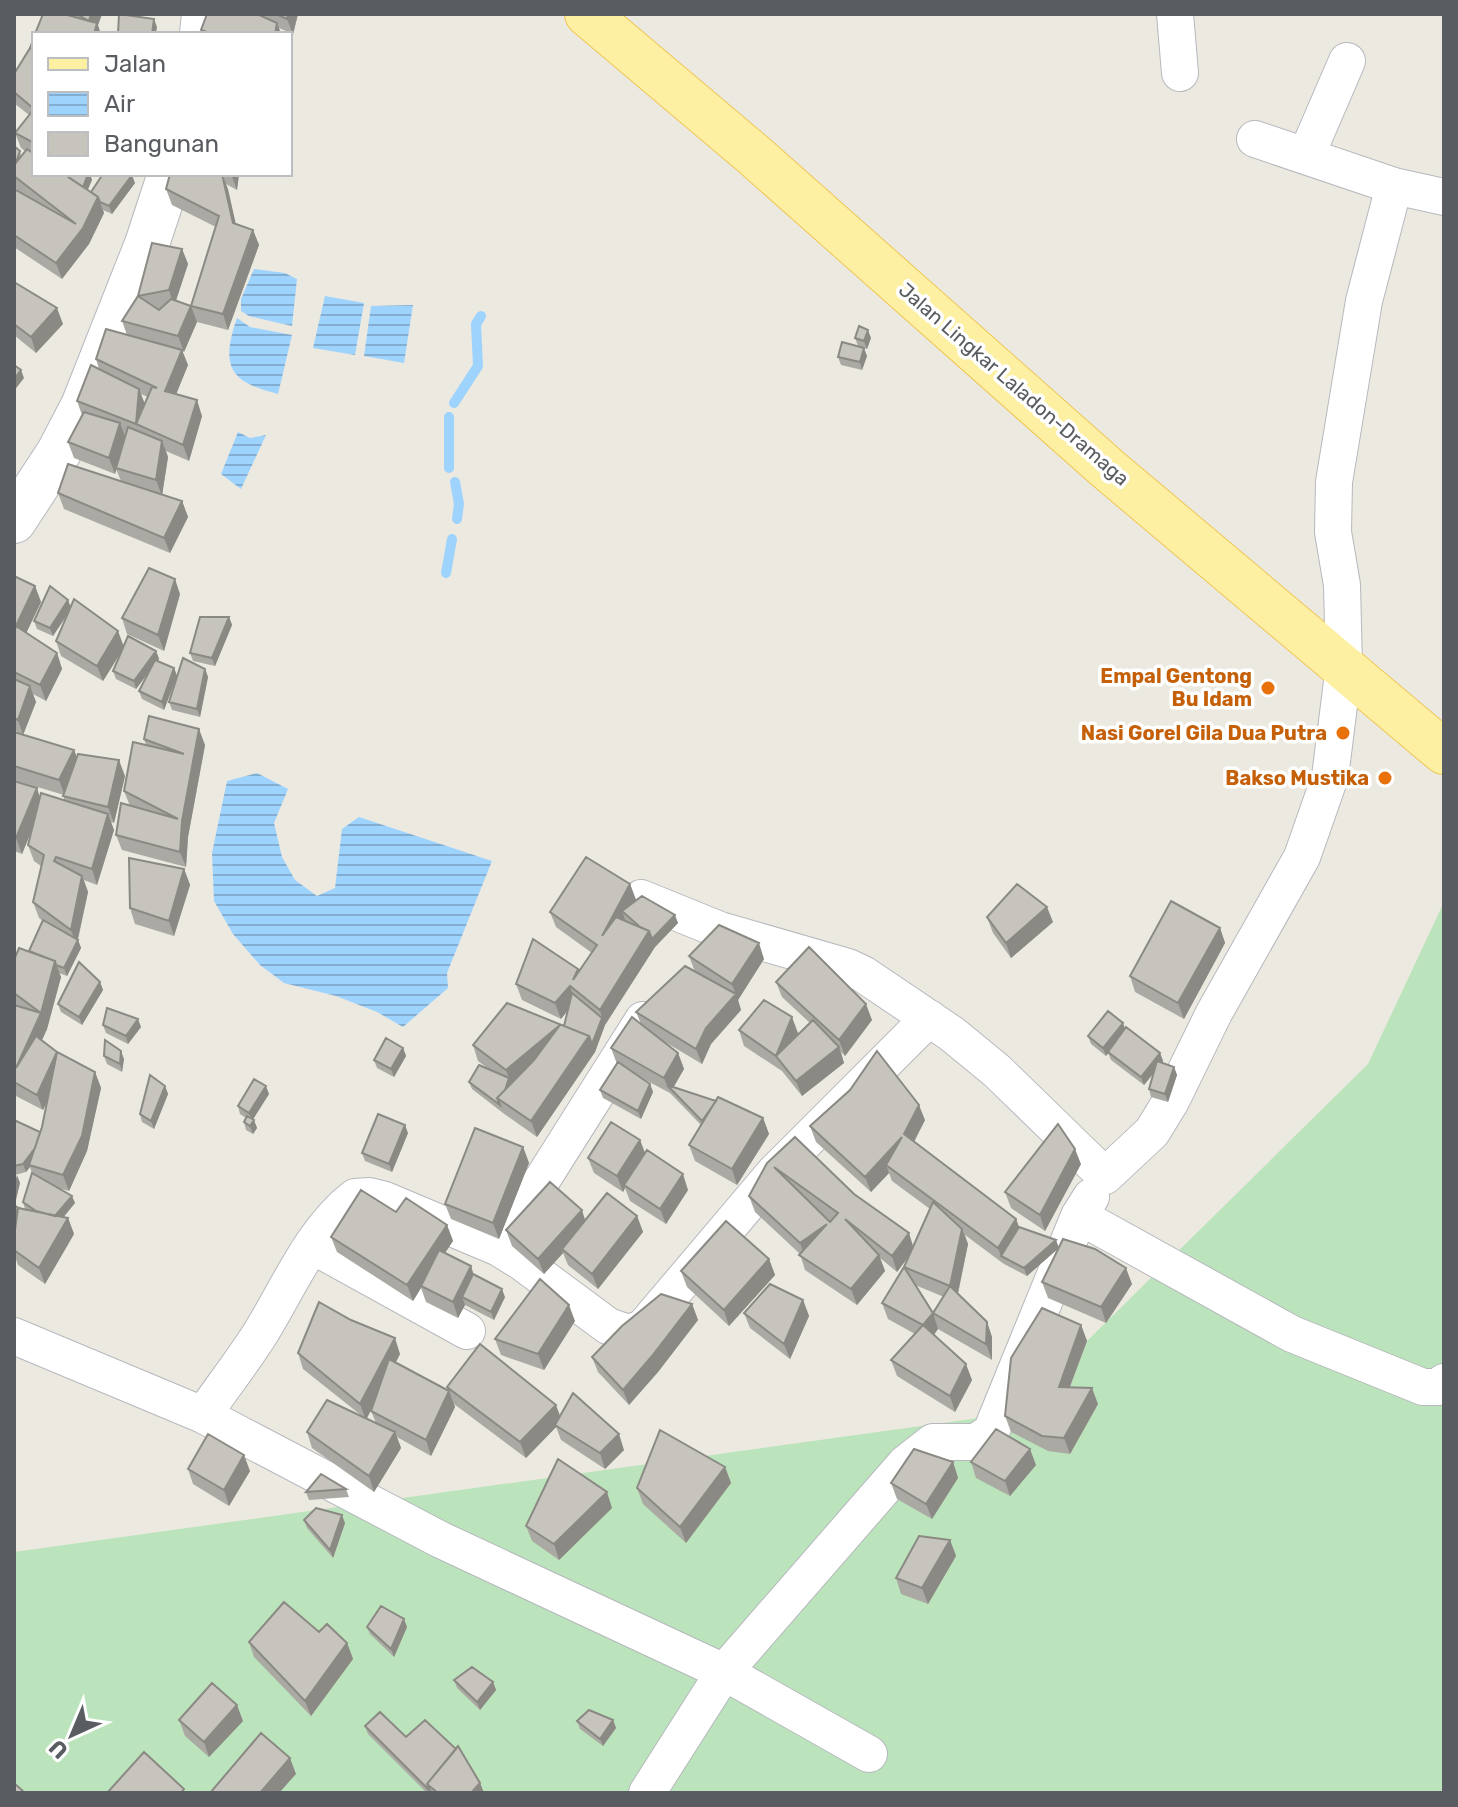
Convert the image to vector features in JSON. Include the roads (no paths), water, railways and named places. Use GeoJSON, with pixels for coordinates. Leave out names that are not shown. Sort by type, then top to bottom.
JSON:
{"type":"FeatureCollection","features":[{"type":"Feature","properties":{"kind":"main road","name":"Jalan Lingkar Laladon-Dramaga"},"geometry":{"type":"LineString","coordinates":[[587,14],[755,156],[1108,469],[1444,752]]}},
{"type":"Feature","properties":{"kind":"street"},"geometry":{"type":"LineString","coordinates":[[1175,14],[1180,73]]}},
{"type":"Feature","properties":{"kind":"street"},"geometry":{"type":"LineString","coordinates":[[1306,156],[1347,61]]}},
{"type":"Feature","properties":{"kind":"street"},"geometry":{"type":"LineString","coordinates":[[1255,139],[1394,186],[1444,197]]}},
{"type":"Feature","properties":{"kind":"street"},"geometry":{"type":"LineString","coordinates":[[14,521],[59,452],[83,406],[147,244],[169,176]]}},
{"type":"Feature","properties":{"kind":"street"},"geometry":{"type":"LineString","coordinates":[[647,1793],[724,1672],[915,1455],[933,1442],[976,1442],[991,1432],[1079,1216],[1105,1176],[1140,1145],[1162,1118],[1214,1013],[1302,857],[1330,777],[1344,666],[1342,585],[1333,532],[1334,482],[1364,301],[1394,186]]}},
{"type":"Feature","properties":{"kind":"street"},"geometry":{"type":"LineString","coordinates":[[641,898],[720,930],[848,967],[929,1018],[997,1071],[1105,1176]]}},
{"type":"Feature","properties":{"kind":"street"},"geometry":{"type":"LineString","coordinates":[[499,1248],[658,998]]}},
{"type":"Feature","properties":{"kind":"street"},"geometry":{"type":"LineString","coordinates":[[203,1415],[258,1337],[313,1246],[355,1197],[369,1196],[401,1206],[499,1248],[608,1326],[628,1333],[643,1328],[775,1172],[929,1018]]}},
{"type":"Feature","properties":{"kind":"street"},"geometry":{"type":"LineString","coordinates":[[1079,1216],[1292,1334],[1423,1387],[1439,1387],[1444,1382]]}},
{"type":"Feature","properties":{"kind":"street"},"geometry":{"type":"LineString","coordinates":[[313,1246],[467,1331]]}},
{"type":"Feature","properties":{"kind":"street"},"geometry":{"type":"LineString","coordinates":[[14,1336],[203,1415],[441,1540],[724,1672],[869,1754]]}},
{"type":"Feature","properties":{"kind":"water"},"geometry":{"type":"Polygon","coordinates":[[[254,269],[285,273],[297,279],[292,326],[249,316],[241,311],[241,299],[254,269]]]}},
{"type":"Feature","properties":{"kind":"water"},"geometry":{"type":"Polygon","coordinates":[[[325,296],[364,303],[355,355],[313,348],[325,296]]]}},
{"type":"Feature","properties":{"kind":"water"},"geometry":{"type":"Polygon","coordinates":[[[413,305],[404,363],[364,356],[371,306],[413,305]]]}},
{"type":"Feature","properties":{"kind":"water"},"geometry":{"type":"Polygon","coordinates":[[[237,318],[250,327],[292,335],[278,394],[249,384],[233,370],[229,349],[237,318]]]}},
{"type":"Feature","properties":{"kind":"water"},"geometry":{"type":"Polygon","coordinates":[[[238,432],[250,438],[266,435],[241,489],[221,474],[238,432]]]}},
{"type":"Feature","properties":{"kind":"water"},"geometry":{"type":"Polygon","coordinates":[[[257,773],[288,789],[274,823],[282,857],[295,880],[317,896],[335,888],[342,829],[359,817],[492,861],[447,973],[448,988],[403,1027],[377,1012],[336,996],[284,983],[260,965],[233,934],[214,901],[212,853],[227,781],[257,773]]]}},
{"type":"Feature","properties":{"kind":"waterway"},"geometry":{"type":"LineString","coordinates":[[454,403],[478,366],[476,324],[481,316]]}},
{"type":"Feature","properties":{"kind":"waterway"},"geometry":{"type":"LineString","coordinates":[[449,417],[449,468]]}},
{"type":"Feature","properties":{"kind":"waterway"},"geometry":{"type":"LineString","coordinates":[[455,482],[459,504],[457,519]]}},
{"type":"Feature","properties":{"kind":"waterway"},"geometry":{"type":"LineString","coordinates":[[446,573],[452,539]]}},
{"type":"Feature","properties":{"kind":"place","name":"Empal Gentong Bu Idam"},"geometry":{"type":"Point","coordinates":[1268,688]}},
{"type":"Feature","properties":{"kind":"place","name":"Nasi Gorel Gila Dua Putra"},"geometry":{"type":"Point","coordinates":[1343,733]}},
{"type":"Feature","properties":{"kind":"place","name":"Bakso Mustika"},"geometry":{"type":"Point","coordinates":[1385,778]}}]}
